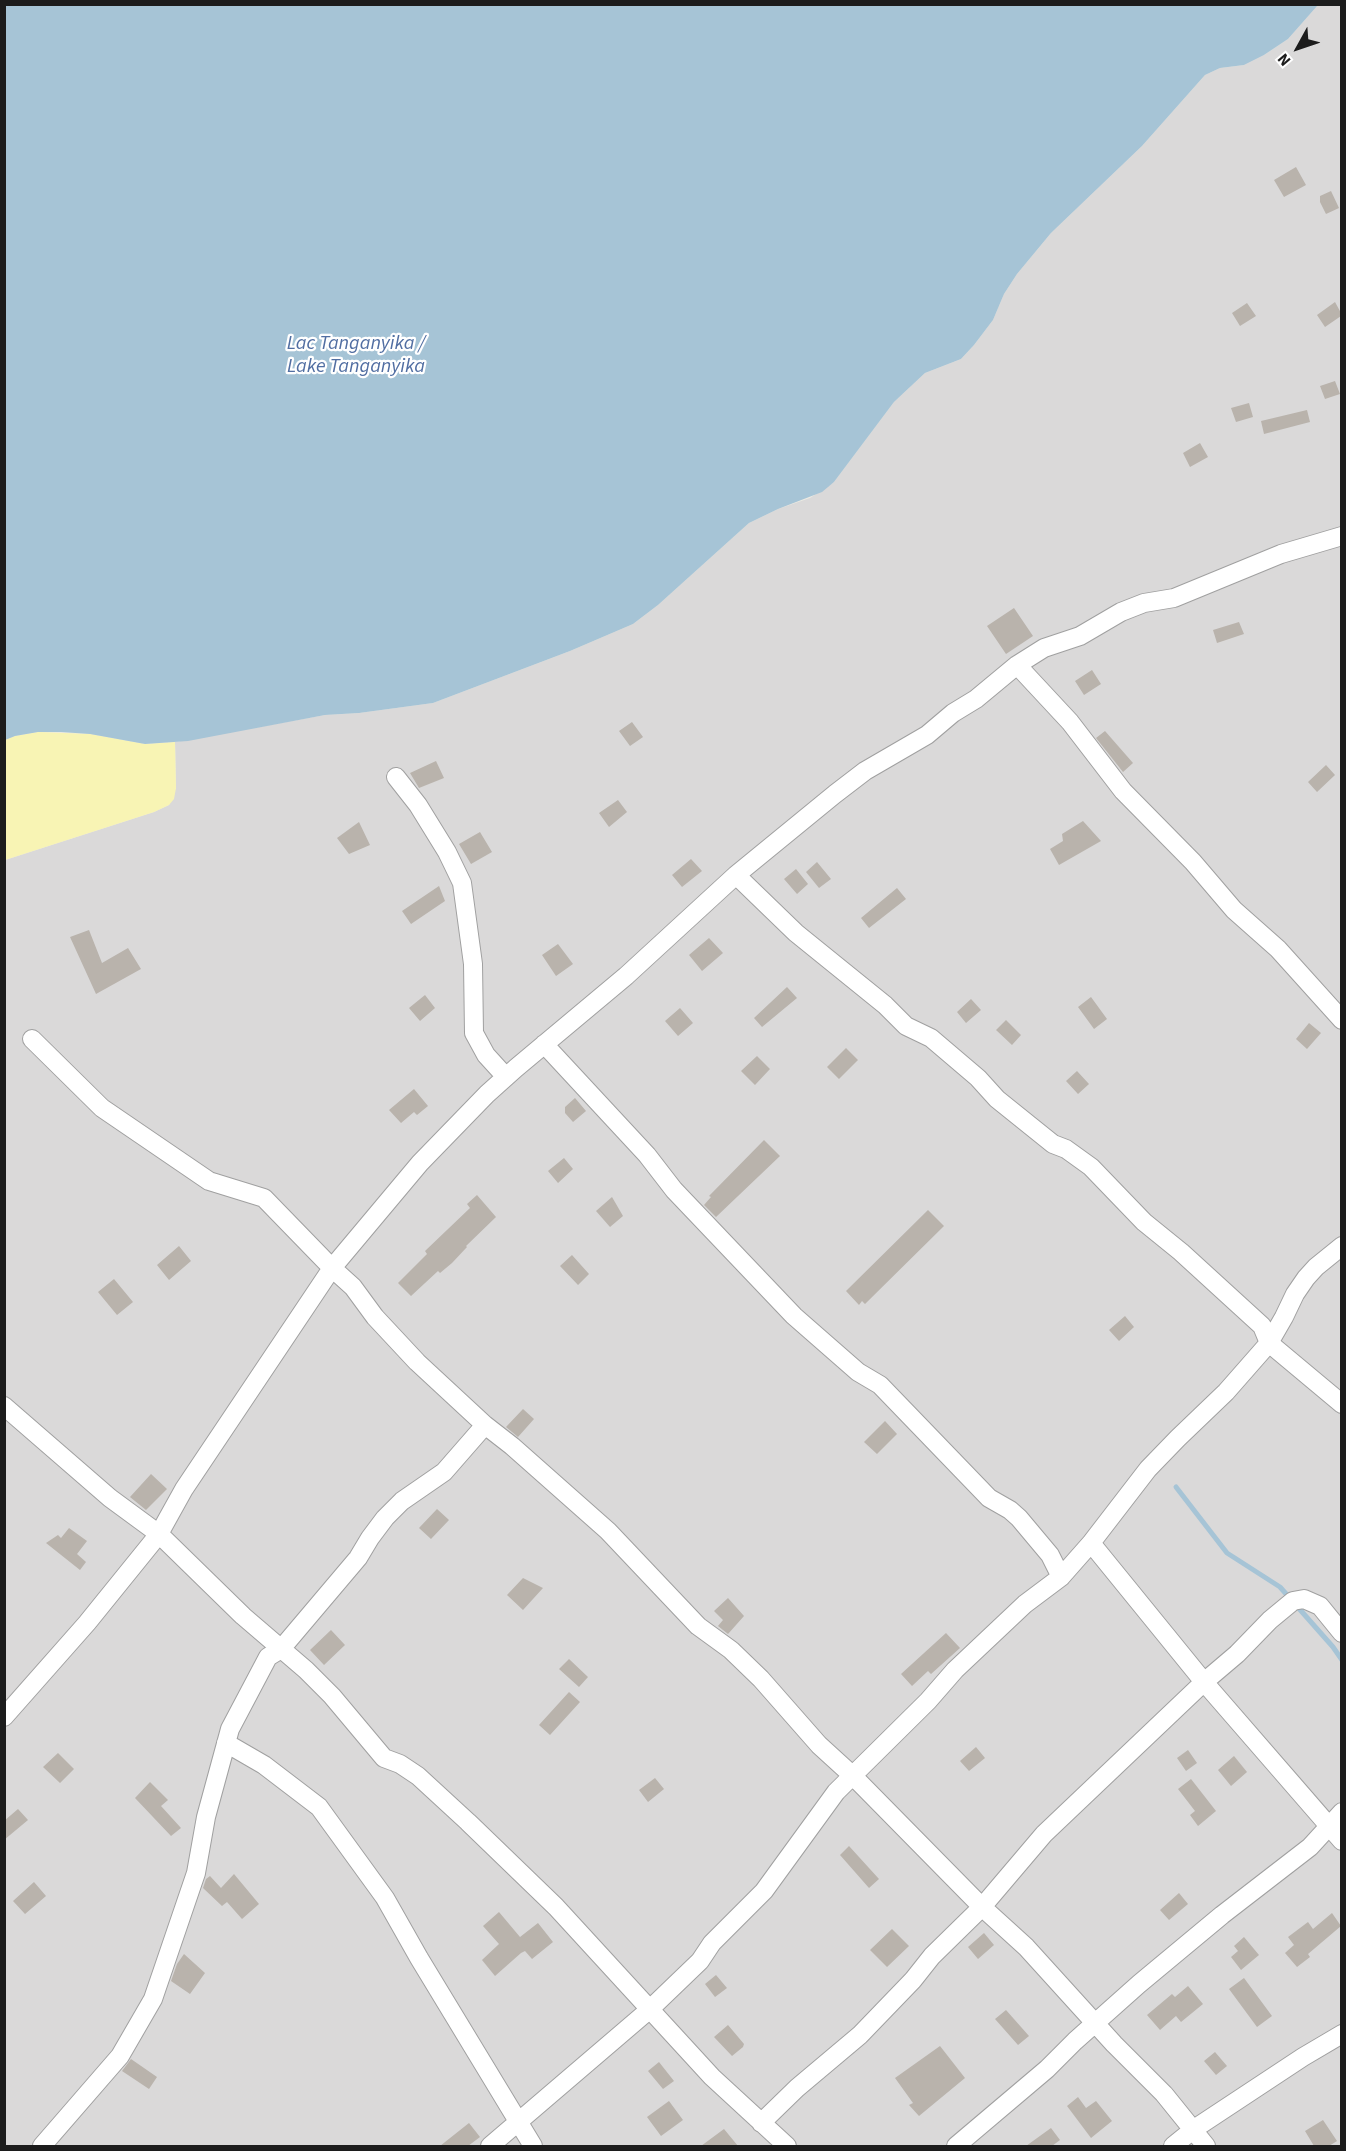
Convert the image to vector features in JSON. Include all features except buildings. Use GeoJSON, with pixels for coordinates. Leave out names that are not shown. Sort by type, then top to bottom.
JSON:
{"type":"FeatureCollection","features":[{"type":"Feature","properties":{"kind":"street"},"geometry":{"type":"LineString","coordinates":[[4,1717],[87,1623],[159,1534],[184,1488],[332,1268],[420,1163],[506,1077],[626,976],[736,875],[865,771],[927,735],[1017,665],[1044,648],[1080,636],[1121,612],[1144,603],[1174,598],[1281,554],[1341,536]]}},
{"type":"Feature","properties":{"kind":"street"},"geometry":{"type":"LineString","coordinates":[[1017,665],[1070,722],[1123,791],[1193,862],[1234,910],[1278,949],[1341,1020]]}},
{"type":"Feature","properties":{"kind":"street"},"geometry":{"type":"LineString","coordinates":[[396,777],[418,805],[447,852],[462,883],[473,964],[474,1033],[486,1055],[506,1077]]}},
{"type":"Feature","properties":{"kind":"street"},"geometry":{"type":"LineString","coordinates":[[736,875],[796,933],[885,1005],[906,1026],[931,1038],[978,1078],[997,1099],[1044,1138],[1066,1149],[1091,1167],[1144,1221],[1262,1326],[1269,1343],[1341,1404]]}},
{"type":"Feature","properties":{"kind":"street"},"geometry":{"type":"LineString","coordinates":[[32,1039],[102,1108],[209,1181],[264,1198],[353,1287],[375,1317],[417,1362],[484,1425],[512,1446],[608,1531],[698,1626],[731,1650],[761,1679],[819,1745],[854,1776],[982,1907],[1026,1947],[1094,2023],[1164,2094],[1206,2146]]}},
{"type":"Feature","properties":{"kind":"street"},"geometry":{"type":"LineString","coordinates":[[544,1044],[647,1155],[674,1190],[794,1316],[858,1372],[880,1385],[989,1498],[1019,1518],[1050,1555],[1060,1576]]}},
{"type":"Feature","properties":{"kind":"street"},"geometry":{"type":"LineString","coordinates":[[490,2146],[649,2010],[700,1961],[712,1943],[764,1891],[825,1805],[928,1701],[955,1670],[1025,1604],[1060,1576],[1091,1543],[1148,1469],[1226,1392],[1269,1343],[1306,1278],[1341,1246]]}},
{"type":"Feature","properties":{"kind":"street"},"geometry":{"type":"LineString","coordinates":[[4,1406],[110,1498],[159,1534],[243,1616],[306,1670],[332,1696],[384,1758],[400,1764],[418,1776],[556,1907],[712,2077],[787,2146]]}},
{"type":"Feature","properties":{"kind":"street"},"geometry":{"type":"LineString","coordinates":[[42,2146],[120,2056],[153,1999],[196,1873],[206,1817],[230,1729],[268,1657],[281,1648],[358,1558],[369,1538],[385,1518],[402,1501],[444,1472],[484,1425]]}},
{"type":"Feature","properties":{"kind":"street"},"geometry":{"type":"LineString","coordinates":[[1091,1543],[1204,1682],[1335,1818],[1341,1841]]}},
{"type":"Feature","properties":{"kind":"street"},"geometry":{"type":"LineString","coordinates":[[761,2123],[797,2088],[860,2035],[913,1980],[932,1956],[982,1907],[1044,1834],[1293,1601],[1304,1599],[1320,1606],[1341,1633]]}},
{"type":"Feature","properties":{"kind":"street"},"geometry":{"type":"LineString","coordinates":[[226,1743],[264,1765],[319,1807],[385,1898],[533,2146]]}},
{"type":"Feature","properties":{"kind":"street"},"geometry":{"type":"LineString","coordinates":[[956,2146],[1047,2069],[1094,2023],[1222,1915],[1310,1847],[1335,1818]]}},
{"type":"Feature","properties":{"kind":"street"},"geometry":{"type":"LineString","coordinates":[[1173,2146],[1194,2129],[1341,2034]]}},
{"type":"Feature","properties":{"kind":"shaded area"},"geometry":{"type":"Polygon","coordinates":[[[1318,5],[1341,5],[1341,2146],[5,2146],[5,860],[154,812],[169,805],[176,788],[175,742],[325,715],[433,703],[570,651],[633,624],[658,605],[749,523],[778,509],[810,498],[834,482],[894,402],[925,373],[961,359],[974,345],[993,320],[1004,294],[1017,274],[1051,233],[1142,146],[1205,75],[1220,68],[1244,65],[1264,55],[1288,39],[1318,5]]]}},
{"type":"Feature","properties":{"kind":"sand"},"geometry":{"type":"Polygon","coordinates":[[[38,732],[90,734],[145,744],[175,742],[176,788],[174,799],[169,805],[154,812],[5,860],[5,740],[38,732]]]}},
{"type":"Feature","properties":{"kind":"water","name":"Lac Tanganyika / Lake Tanganyika"},"geometry":{"type":"Polygon","coordinates":[[[5,4],[1318,5],[1288,39],[1264,55],[1244,65],[1220,68],[1205,75],[1142,146],[1051,233],[1017,274],[1004,294],[993,320],[974,345],[961,359],[925,373],[894,402],[834,482],[822,492],[749,523],[658,605],[633,624],[570,651],[433,703],[325,715],[188,741],[145,744],[90,734],[61,732],[38,732],[5,740],[5,4]]]}},
{"type":"Feature","properties":{"kind":"waterway"},"geometry":{"type":"LineString","coordinates":[[1176,1487],[1227,1553],[1280,1587],[1342,1660]]}}]}
